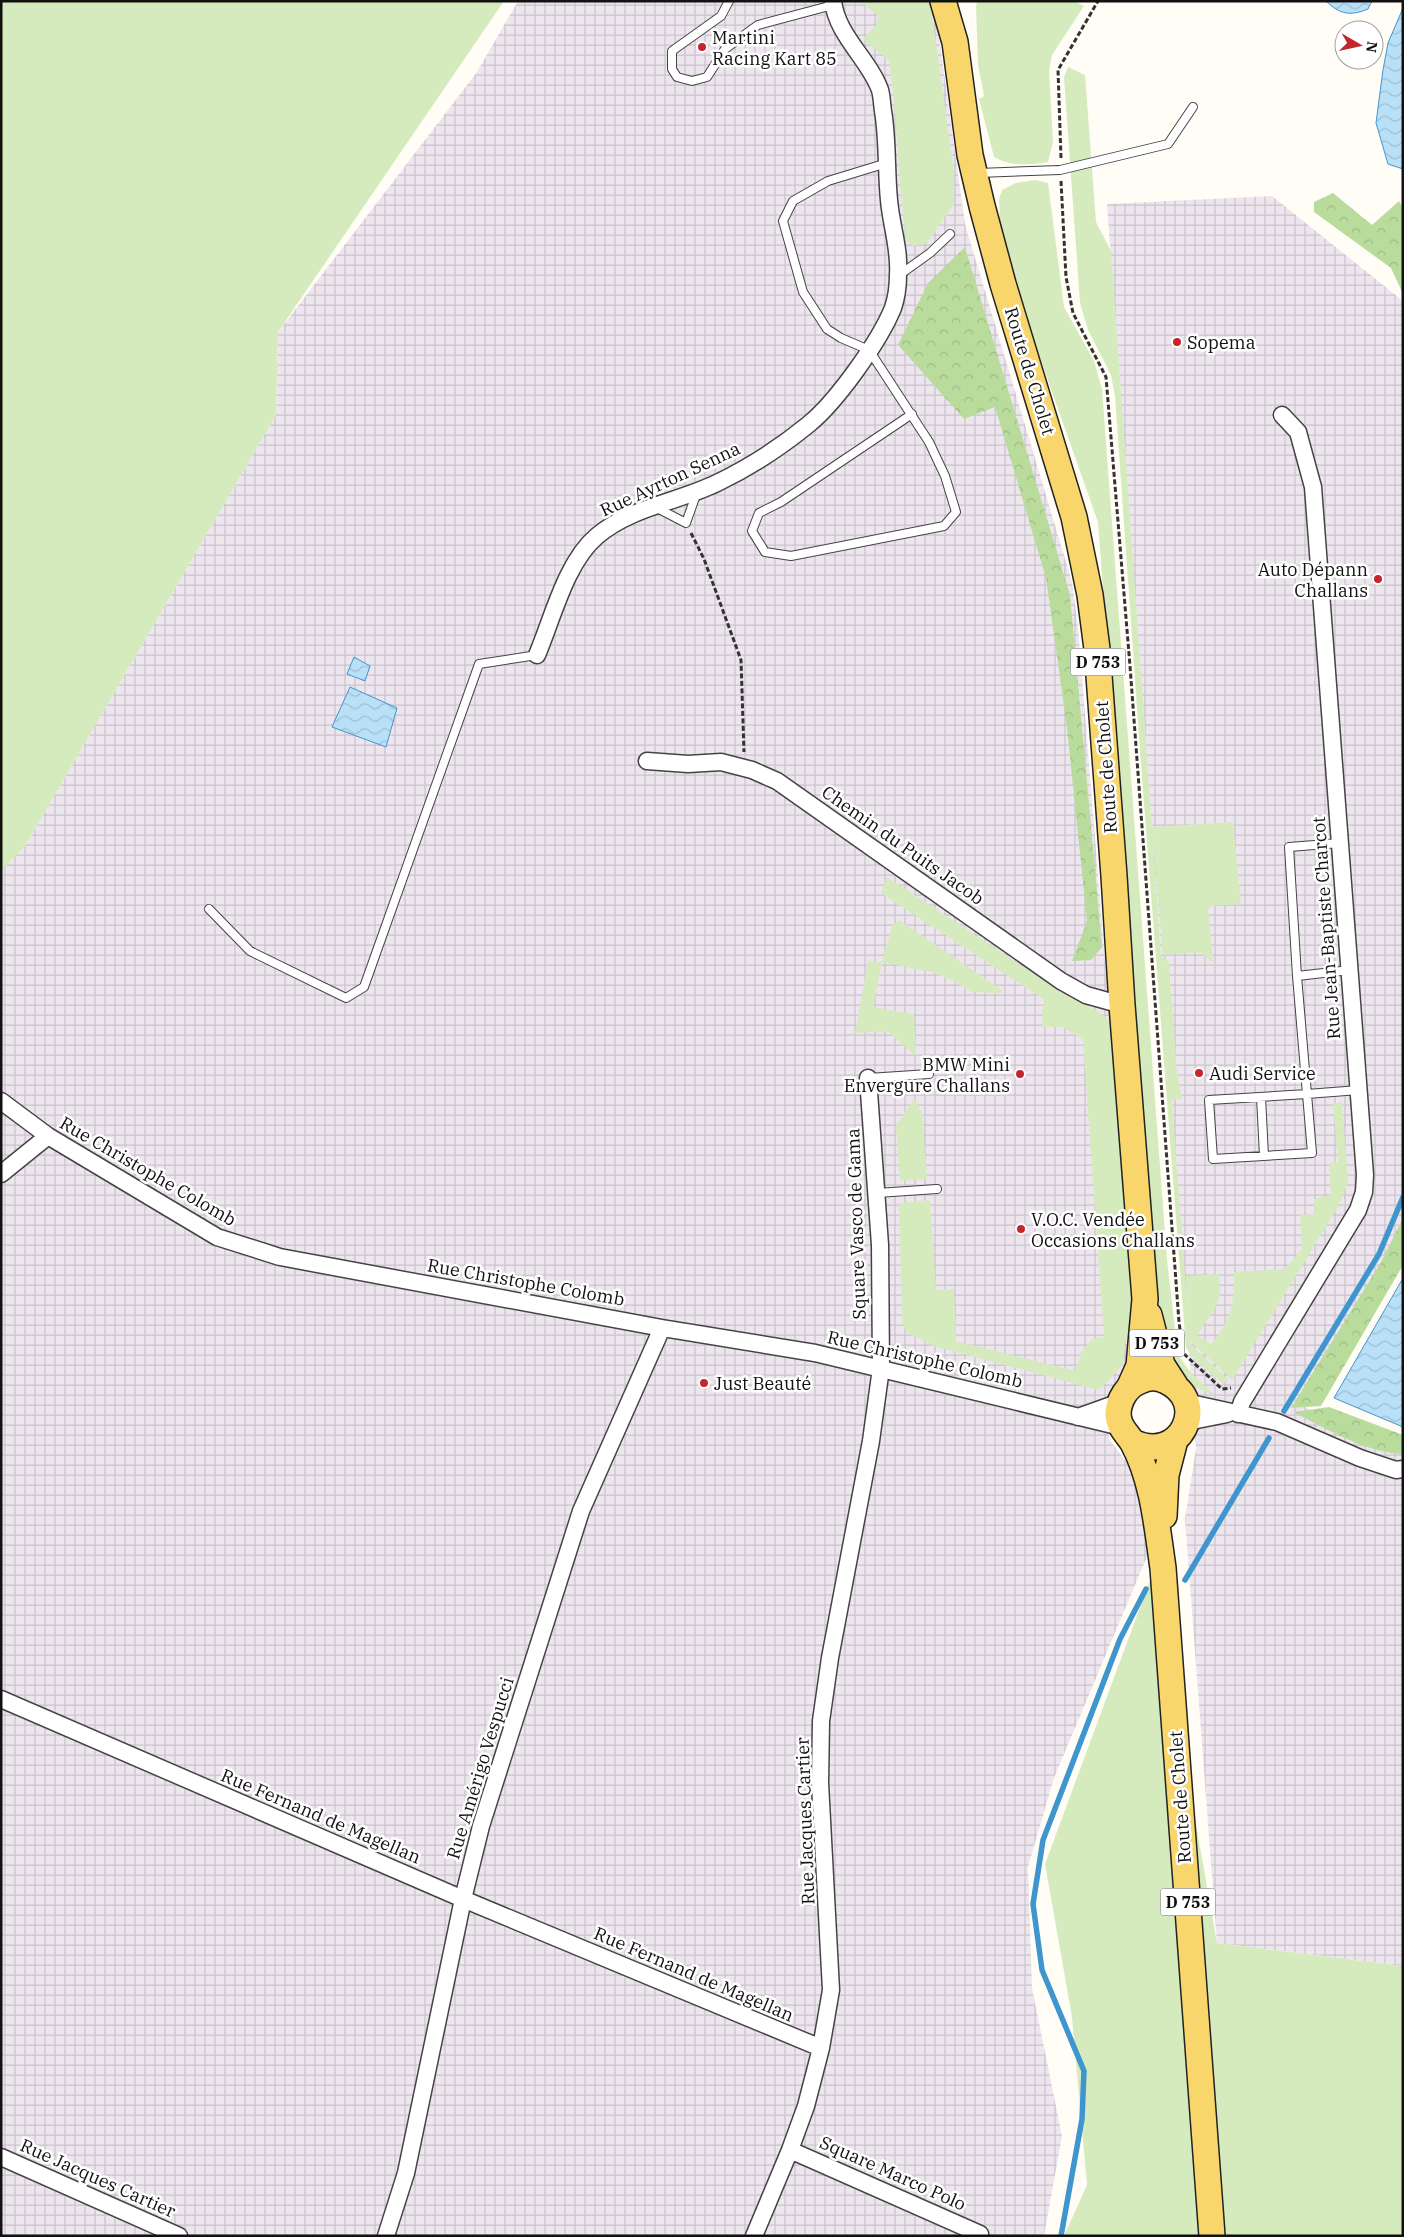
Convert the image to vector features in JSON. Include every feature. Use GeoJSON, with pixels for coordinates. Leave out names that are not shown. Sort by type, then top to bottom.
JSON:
{"type":"FeatureCollection","features":[{"type":"Feature","properties":{"kind":"main road","name":"Route de Cholet"},"geometry":{"type":"LineString","coordinates":[[943,1],[955,42],[963,109],[974,173],[1003,284],[1074,517],[1087,572],[1097,649],[1145,1299],[1139,1366],[1125,1394]]}},
{"type":"Feature","properties":{"kind":"main road","name":"Route de Cholet"},"geometry":{"type":"LineString","coordinates":[[955,42],[960,1]]}},
{"type":"Feature","properties":{"kind":"main road","name":"Route de Cholet"},"geometry":{"type":"LineString","coordinates":[[1145,1299],[1162,1365],[1181,1412],[1166,1475],[1163,1568]]}},
{"type":"Feature","properties":{"kind":"main road"},"geometry":{"type":"LineString","coordinates":[[1151,1378],[1163,1380],[1181,1412],[1165,1446],[1153,1448],[1142,1447],[1127,1435],[1118,1415],[1125,1394],[1140,1380],[1151,1378]]}},
{"type":"Feature","properties":{"kind":"main road","name":"Route de Cholet"},"geometry":{"type":"LineString","coordinates":[[1127,1435],[1151,1492],[1163,1568],[1212,2236]]}},
{"type":"Feature","properties":{"kind":"street","name":"Rue Ayrton Senna"},"geometry":{"type":"LineString","coordinates":[[537,655],[569,575],[584,549],[598,535],[616,523],[653,506],[715,484],[772,453],[811,422],[845,384],[869,350],[893,307],[898,276],[898,252],[889,200],[888,140],[880,90],[864,61],[846,36],[833,3]]}},
{"type":"Feature","properties":{"kind":"street","name":"Rue Jean-Baptiste Charcot"},"geometry":{"type":"LineString","coordinates":[[1235,1414],[1358,1210],[1364,1192],[1365,1175],[1313,487],[1298,432],[1282,415]]}},
{"type":"Feature","properties":{"kind":"street","name":"Chemin du Puits Jacob"},"geometry":{"type":"LineString","coordinates":[[647,760],[688,764],[721,762],[745,768],[777,781],[1061,981],[1086,994],[1122,1005]]}},
{"type":"Feature","properties":{"kind":"street","name":"Square Vasco de Gama"},"geometry":{"type":"LineString","coordinates":[[868,1078],[880,1245],[881,1368]]}},
{"type":"Feature","properties":{"kind":"street","name":"Rue Christophe Colomb"},"geometry":{"type":"LineString","coordinates":[[1,1101],[48,1136],[217,1237],[280,1257],[662,1328],[815,1353],[1078,1417],[1127,1435]]}},
{"type":"Feature","properties":{"kind":"street"},"geometry":{"type":"LineString","coordinates":[[1,1174],[48,1136]]}},
{"type":"Feature","properties":{"kind":"street","name":"Rue Amérigo Vespucci"},"geometry":{"type":"LineString","coordinates":[[386,2236],[406,2173],[463,1899],[481,1826],[581,1512],[662,1328]]}},
{"type":"Feature","properties":{"kind":"street","name":"Rue Jacques Cartier"},"geometry":{"type":"LineString","coordinates":[[754,2236],[806,2106],[821,2048],[832,1978],[820,1783],[821,1721],[830,1658],[871,1441],[881,1368]]}},
{"type":"Feature","properties":{"kind":"street"},"geometry":{"type":"LineString","coordinates":[[1078,1417],[1125,1394]]}},
{"type":"Feature","properties":{"kind":"street"},"geometry":{"type":"LineString","coordinates":[[1181,1412],[1235,1414],[1277,1422],[1360,1458],[1396,1470],[1403,1469]]}},
{"type":"Feature","properties":{"kind":"street","name":"Rue Fernand de Magellan"},"geometry":{"type":"LineString","coordinates":[[1,1699],[463,1899],[821,2048]]}},
{"type":"Feature","properties":{"kind":"street","name":"Square Marco Polo"},"geometry":{"type":"LineString","coordinates":[[790,2150],[980,2234]]}},
{"type":"Feature","properties":{"kind":"street","name":"Rue Jacques Cartier"},"geometry":{"type":"LineString","coordinates":[[1,2157],[179,2236]]}},
{"type":"Feature","properties":{"kind":"lane"},"geometry":{"type":"LineString","coordinates":[[729,1],[721,16],[672,51],[672,69],[677,77],[692,81],[707,77],[725,48],[758,25],[833,3]]}},
{"type":"Feature","properties":{"kind":"lane"},"geometry":{"type":"LineString","coordinates":[[974,173],[1060,170],[1168,144],[1193,107]]}},
{"type":"Feature","properties":{"kind":"lane"},"geometry":{"type":"LineString","coordinates":[[888,163],[828,182],[793,201],[783,221],[803,292],[827,329],[841,338],[869,350],[912,414],[945,476],[956,512],[944,526],[791,556],[765,552],[752,531],[759,513],[781,502],[912,414]]}},
{"type":"Feature","properties":{"kind":"lane"},"geometry":{"type":"LineString","coordinates":[[898,276],[930,253],[950,234]]}},
{"type":"Feature","properties":{"kind":"lane"},"geometry":{"type":"LineString","coordinates":[[653,506],[686,523],[698,490]]}},
{"type":"Feature","properties":{"kind":"lane"},"geometry":{"type":"LineString","coordinates":[[209,909],[250,951],[346,998],[364,986],[479,664],[537,655]]}},
{"type":"Feature","properties":{"kind":"lane"},"geometry":{"type":"LineString","coordinates":[[1340,843],[1289,847],[1297,976],[1307,1094],[1312,1153],[1213,1159],[1209,1100],[1307,1094],[1359,1090]]}},
{"type":"Feature","properties":{"kind":"lane"},"geometry":{"type":"LineString","coordinates":[[1297,976],[1350,970]]}},
{"type":"Feature","properties":{"kind":"lane"},"geometry":{"type":"LineString","coordinates":[[868,1078],[929,1074]]}},
{"type":"Feature","properties":{"kind":"lane"},"geometry":{"type":"LineString","coordinates":[[1261,1097],[1264,1156]]}},
{"type":"Feature","properties":{"kind":"lane"},"geometry":{"type":"LineString","coordinates":[[877,1193],[937,1189]]}},
{"type":"Feature","properties":{"kind":"path"},"geometry":{"type":"LineString","coordinates":[[1098,1],[1058,70],[1060,170],[1066,277],[1073,313],[1106,377],[1130,666],[1178,1322],[1183,1353],[1222,1389],[1234,1388]]}},
{"type":"Feature","properties":{"kind":"path"},"geometry":{"type":"LineString","coordinates":[[686,523],[704,559],[741,660],[745,768]]}},
{"type":"Feature","properties":{"kind":"shaded area"},"geometry":{"type":"Polygon","coordinates":[[[518,1],[934,1],[965,224],[1072,582],[1078,627],[1105,962],[1132,1341],[1129,1368],[1109,1393],[1109,1439],[1134,1472],[1146,1506],[1148,1554],[1054,1778],[1028,1867],[1032,1988],[1062,2136],[1044,2236],[1,2236],[1,870],[25,846],[276,415],[278,332],[477,72],[518,1]]]}},
{"type":"Feature","properties":{"kind":"shaded area"},"geometry":{"type":"Polygon","coordinates":[[[1272,196],[1403,301],[1403,1234],[1299,1404],[1384,1447],[1403,1448],[1403,1966],[1217,1943],[1185,1519],[1196,1448],[1107,204],[1272,196]]]}},
{"type":"Feature","properties":{"kind":"green space"},"geometry":{"type":"Polygon","coordinates":[[[1,1],[504,1],[278,332],[276,415],[25,846],[1,871],[1,1]]]}},
{"type":"Feature","properties":{"kind":"green space"},"geometry":{"type":"Polygon","coordinates":[[[853,1],[930,1],[954,172],[954,204],[927,243],[914,246],[906,241],[889,61],[863,39],[876,25],[878,16],[864,4],[853,1]]]}},
{"type":"Feature","properties":{"kind":"green space"},"geometry":{"type":"Polygon","coordinates":[[[978,1],[1074,1],[1084,6],[1052,55],[1049,71],[1053,142],[1048,162],[1014,164],[994,157],[979,99],[984,96],[978,65],[976,5],[978,1]]]}},
{"type":"Feature","properties":{"kind":"green space"},"geometry":{"type":"Polygon","coordinates":[[[1068,67],[1085,75],[1096,222],[1111,251],[1161,955],[1169,963],[1177,1073],[1182,1099],[1172,1100],[1189,1330],[1186,1276],[1219,1274],[1220,1295],[1214,1310],[1197,1335],[1211,1344],[1228,1319],[1232,1302],[1234,1272],[1285,1269],[1302,1249],[1300,1215],[1315,1214],[1314,1199],[1331,1195],[1329,1163],[1338,1162],[1333,1104],[1342,1102],[1348,1182],[1338,1207],[1232,1380],[1190,1341],[1190,1344],[1228,1379],[1223,1384],[1194,1359],[1186,1348],[1115,396],[1111,375],[1088,330],[1080,303],[1064,77],[1068,67]]]}},
{"type":"Feature","properties":{"kind":"green space"},"geometry":{"type":"Polygon","coordinates":[[[1035,180],[1048,183],[1064,307],[1094,361],[1102,389],[1167,1260],[1178,1355],[1192,1374],[1215,1395],[1192,1384],[1177,1372],[1168,1354],[1159,1322],[1151,1239],[1098,522],[1029,327],[1000,221],[999,199],[1002,190],[1016,183],[1035,180]]]}},
{"type":"Feature","properties":{"kind":"green space"},"geometry":{"type":"Polygon","coordinates":[[[1333,193],[1372,225],[1399,201],[1403,208],[1403,294],[1391,268],[1314,212],[1314,202],[1333,193]]]}},
{"type":"Feature","properties":{"kind":"green space"},"geometry":{"type":"Polygon","coordinates":[[[965,247],[1070,595],[1102,947],[1091,960],[1072,961],[1087,921],[1067,728],[1046,578],[995,407],[964,419],[898,345],[928,283],[965,247]]]}},
{"type":"Feature","properties":{"kind":"green space"},"geometry":{"type":"Polygon","coordinates":[[[1233,822],[1241,904],[1211,906],[1208,911],[1213,963],[1200,952],[1163,955],[1152,827],[1233,822]]]}},
{"type":"Feature","properties":{"kind":"green space"},"geometry":{"type":"Polygon","coordinates":[[[887,877],[1066,995],[1099,1012],[1114,1025],[1135,1323],[1125,1341],[1123,1365],[1099,1390],[934,1346],[908,1333],[902,1323],[899,1203],[930,1200],[936,1290],[954,1289],[956,1341],[1076,1371],[1081,1352],[1092,1339],[1104,1337],[1083,1040],[1063,1027],[1043,1027],[1042,1011],[1045,1000],[881,893],[887,877]]]}},
{"type":"Feature","properties":{"kind":"green space"},"geometry":{"type":"Polygon","coordinates":[[[899,920],[1003,991],[1000,993],[971,992],[955,981],[931,972],[882,962],[892,926],[899,920]]]}},
{"type":"Feature","properties":{"kind":"green space"},"geometry":{"type":"Polygon","coordinates":[[[868,961],[882,962],[873,1007],[914,1014],[916,1056],[887,1031],[855,1033],[868,961]]]}},
{"type":"Feature","properties":{"kind":"green space"},"geometry":{"type":"Polygon","coordinates":[[[914,1099],[922,1112],[927,1179],[900,1181],[896,1126],[914,1099]]]}},
{"type":"Feature","properties":{"kind":"green space"},"geometry":{"type":"Polygon","coordinates":[[[1403,1218],[1403,1265],[1321,1406],[1291,1408],[1380,1264],[1403,1218]]]}},
{"type":"Feature","properties":{"kind":"green space"},"geometry":{"type":"Polygon","coordinates":[[[1329,1407],[1403,1435],[1403,1454],[1376,1450],[1362,1445],[1294,1412],[1329,1407]]]}},
{"type":"Feature","properties":{"kind":"green space"},"geometry":{"type":"Polygon","coordinates":[[[1152,1575],[1217,1943],[1403,1966],[1403,2236],[1064,2236],[1087,2185],[1072,2017],[1045,1864],[1152,1575]]]}},
{"type":"Feature","properties":{"kind":"water"},"geometry":{"type":"Polygon","coordinates":[[[1326,1],[1372,1],[1368,9],[1356,13],[1346,13],[1331,6],[1326,1]]]}},
{"type":"Feature","properties":{"kind":"water"},"geometry":{"type":"Polygon","coordinates":[[[1403,8],[1403,169],[1388,164],[1376,123],[1388,43],[1403,8]]]}},
{"type":"Feature","properties":{"kind":"water"},"geometry":{"type":"Polygon","coordinates":[[[354,657],[370,666],[365,681],[347,674],[354,657]]]}},
{"type":"Feature","properties":{"kind":"water"},"geometry":{"type":"Polygon","coordinates":[[[350,687],[397,708],[386,747],[332,727],[350,687]]]}},
{"type":"Feature","properties":{"kind":"water"},"geometry":{"type":"Polygon","coordinates":[[[1403,1278],[1403,1427],[1334,1398],[1403,1278]]]}},
{"type":"Feature","properties":{"kind":"waterway"},"geometry":{"type":"LineString","coordinates":[[1284,1411],[1379,1254],[1403,1197]]}},
{"type":"Feature","properties":{"kind":"waterway"},"geometry":{"type":"LineString","coordinates":[[1185,1580],[1269,1438]]}},
{"type":"Feature","properties":{"kind":"waterway"},"geometry":{"type":"LineString","coordinates":[[1061,2236],[1082,2119],[1084,2071],[1042,1970],[1033,1904],[1043,1840],[1120,1639],[1146,1589]]}},
{"type":"Feature","properties":{"kind":"place","name":"Martini Racing Kart 85"},"geometry":{"type":"Point","coordinates":[702,47]}},
{"type":"Feature","properties":{"kind":"place","name":"Sopema"},"geometry":{"type":"Point","coordinates":[1177,342]}},
{"type":"Feature","properties":{"kind":"place","name":"Auto Dépann Challans"},"geometry":{"type":"Point","coordinates":[1378,579]}},
{"type":"Feature","properties":{"kind":"place","name":"Audi Service"},"geometry":{"type":"Point","coordinates":[1199,1073]}},
{"type":"Feature","properties":{"kind":"place","name":"BMW Mini Envergure Challans"},"geometry":{"type":"Point","coordinates":[1020,1074]}},
{"type":"Feature","properties":{"kind":"place","name":"V.O.C. Vendée Occasions Challans"},"geometry":{"type":"Point","coordinates":[1021,1229]}},
{"type":"Feature","properties":{"kind":"place","name":"Just Beauté"},"geometry":{"type":"Point","coordinates":[704,1383]}}]}
